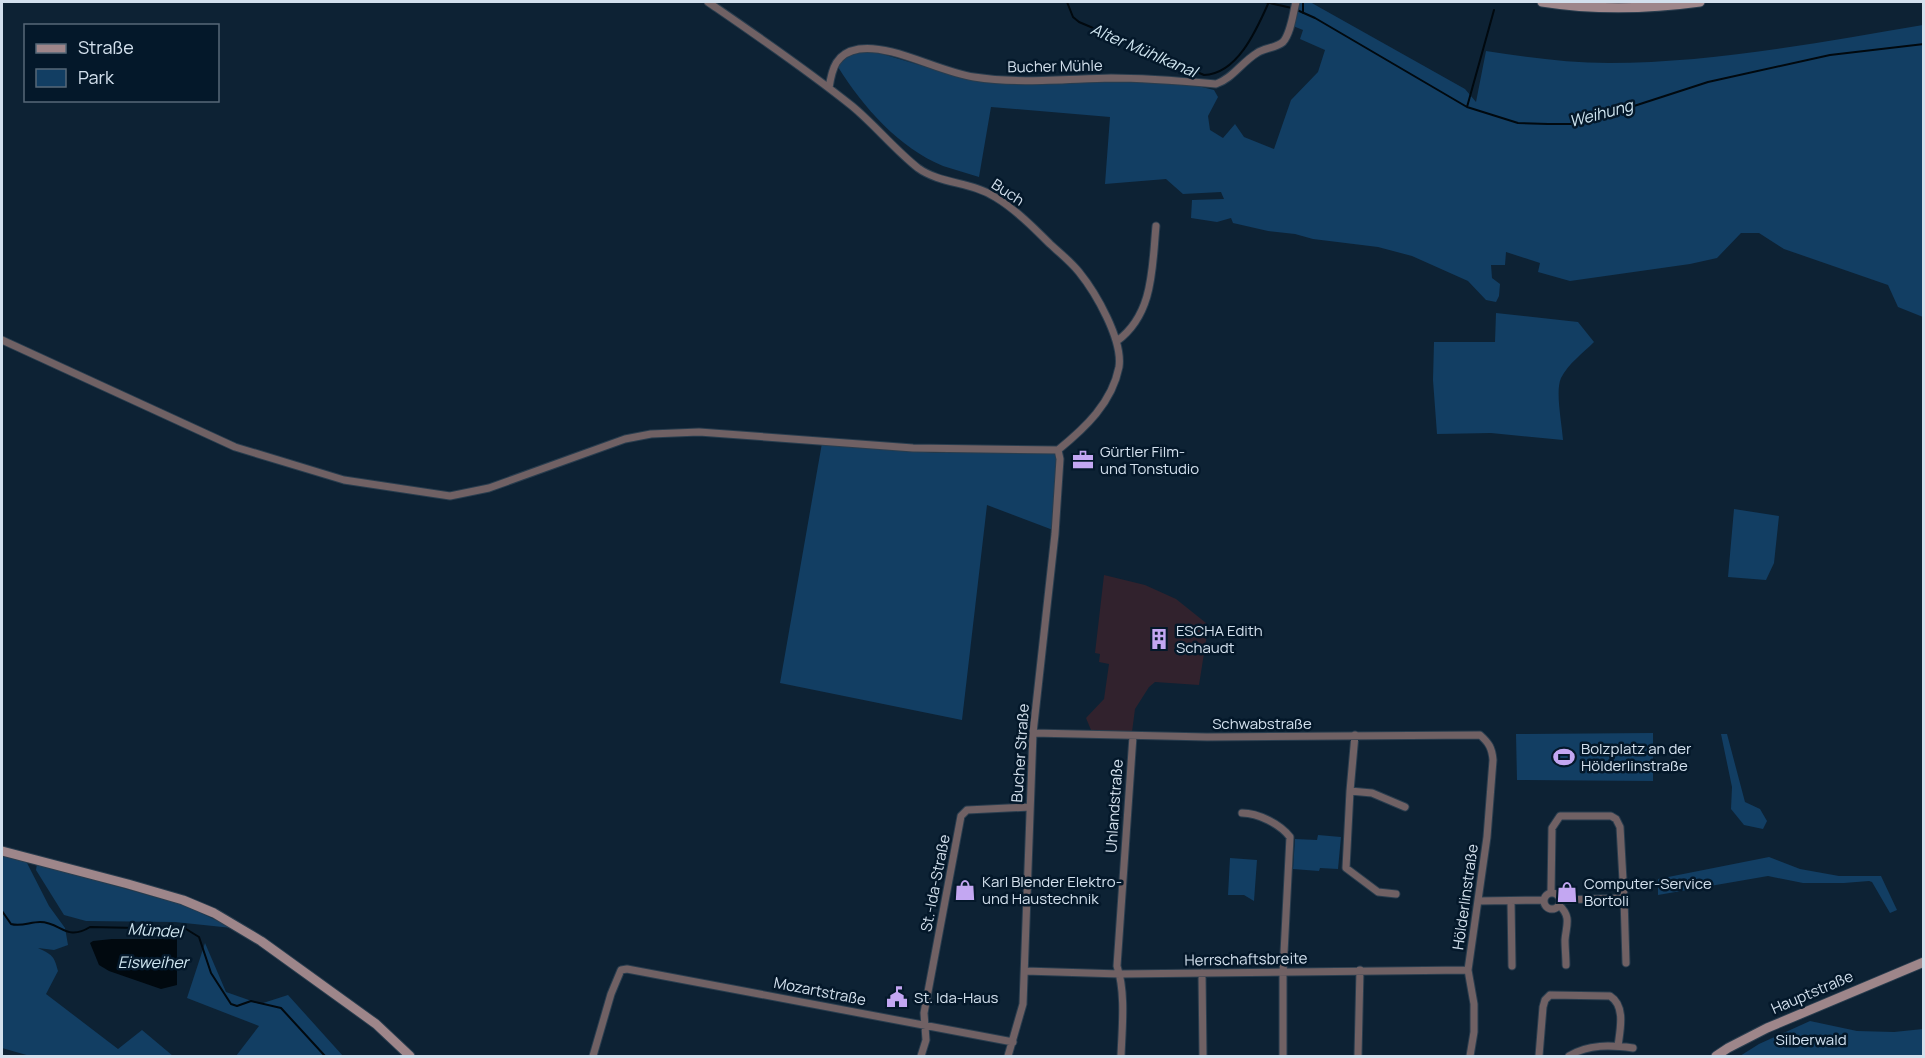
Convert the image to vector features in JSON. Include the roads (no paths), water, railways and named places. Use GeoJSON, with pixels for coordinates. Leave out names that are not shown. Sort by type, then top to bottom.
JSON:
{"type":"FeatureCollection","features":[{"type":"Feature","properties":{"kind":"main road"},"geometry":{"type":"LineString","coordinates":[[1542,2],[1605,7],[1700,2]]}},
{"type":"Feature","properties":{"kind":"main road"},"geometry":{"type":"LineString","coordinates":[[2,851],[183,900],[214,913],[261,941],[367,1017],[410,1056]]}},
{"type":"Feature","properties":{"kind":"main road","name":"Hauptstraße"},"geometry":{"type":"LineString","coordinates":[[1716,1056],[1767,1028],[1923,962]]}},
{"type":"Feature","properties":{"kind":"street"},"geometry":{"type":"LineString","coordinates":[[708,2],[829,88]]}},
{"type":"Feature","properties":{"kind":"street","name":"Bucher Mühle"},"geometry":{"type":"LineString","coordinates":[[829,88],[834,66],[839,57],[847,52],[872,48],[972,77],[1002,80],[1138,78],[1216,84],[1226,81],[1241,65],[1259,52],[1281,43],[1287,35],[1296,2]]}},
{"type":"Feature","properties":{"kind":"street","name":"Buch"},"geometry":{"type":"LineString","coordinates":[[829,88],[851,105],[896,150],[921,170],[994,196],[1023,218],[1080,273],[1117,341],[1119,363],[1109,395],[1088,423],[1058,450]]}},
{"type":"Feature","properties":{"kind":"street"},"geometry":{"type":"LineString","coordinates":[[1117,341],[1139,316],[1148,295],[1156,226]]}},
{"type":"Feature","properties":{"kind":"street"},"geometry":{"type":"LineString","coordinates":[[2,340],[235,447],[344,480],[450,496],[489,488],[625,439],[670,432],[699,432],[913,448],[1058,450]]}},
{"type":"Feature","properties":{"kind":"street","name":"Bucher Straße"},"geometry":{"type":"LineString","coordinates":[[1008,1056],[1023,1004],[1033,733],[1055,534],[1060,459],[1058,450]]}},
{"type":"Feature","properties":{"kind":"street","name":"Schwabstraße"},"geometry":{"type":"LineString","coordinates":[[1033,733],[1133,736],[1480,735],[1488,742]]}},
{"type":"Feature","properties":{"kind":"street"},"geometry":{"type":"LineString","coordinates":[[1355,735],[1346,868],[1378,892],[1396,894]]}},
{"type":"Feature","properties":{"kind":"street","name":"Uhlandstraße"},"geometry":{"type":"LineString","coordinates":[[1121,1056],[1117,966],[1133,736]]}},
{"type":"Feature","properties":{"kind":"street","name":"Hölderlinstraße"},"geometry":{"type":"LineString","coordinates":[[1470,1056],[1474,1032],[1474,1004],[1468,969],[1487,837],[1493,760],[1488,742]]}},
{"type":"Feature","properties":{"kind":"street"},"geometry":{"type":"LineString","coordinates":[[1350,791],[1372,793],[1405,807]]}},
{"type":"Feature","properties":{"kind":"street","name":"St.-Ida-Straße"},"geometry":{"type":"LineString","coordinates":[[921,1056],[926,1040],[924,1013],[961,816],[967,810],[1030,807]]}},
{"type":"Feature","properties":{"kind":"street"},"geometry":{"type":"LineString","coordinates":[[1242,813],[1254,813],[1285,831],[1290,837],[1282,972],[1283,1056]]}},
{"type":"Feature","properties":{"kind":"street"},"geometry":{"type":"LineString","coordinates":[[1551,892],[1554,822],[1560,816],[1611,816],[1616,819],[1620,826],[1626,963]]}},
{"type":"Feature","properties":{"kind":"street"},"geometry":{"type":"LineString","coordinates":[[1551,892],[1545,896],[1544,900],[1545,905],[1550,908],[1555,908],[1560,903],[1624,898]]}},
{"type":"Feature","properties":{"kind":"street"},"geometry":{"type":"LineString","coordinates":[[1551,892],[1556,894],[1565,910],[1569,928],[1565,937],[1566,965]]}},
{"type":"Feature","properties":{"kind":"street"},"geometry":{"type":"LineString","coordinates":[[1478,901],[1544,900]]}},
{"type":"Feature","properties":{"kind":"street"},"geometry":{"type":"LineString","coordinates":[[1511,901],[1512,966]]}},
{"type":"Feature","properties":{"kind":"street","name":"Mozartstraße"},"geometry":{"type":"LineString","coordinates":[[593,1056],[611,994],[621,970],[627,969],[1013,1042]]}},
{"type":"Feature","properties":{"kind":"street","name":"Herrschaftsbreite"},"geometry":{"type":"LineString","coordinates":[[1025,971],[1202,974],[1468,969]]}},
{"type":"Feature","properties":{"kind":"street"},"geometry":{"type":"LineString","coordinates":[[1358,1056],[1360,970]]}},
{"type":"Feature","properties":{"kind":"street"},"geometry":{"type":"LineString","coordinates":[[1202,974],[1203,1056]]}},
{"type":"Feature","properties":{"kind":"street"},"geometry":{"type":"LineString","coordinates":[[1539,1056],[1542,1007],[1550,995],[1610,996],[1616,1000],[1621,1010],[1618,1046]]}},
{"type":"Feature","properties":{"kind":"street"},"geometry":{"type":"LineString","coordinates":[[1569,1056],[1593,1047],[1633,1048]]}},
{"type":"Feature","properties":{"kind":"water","name":"Eisweiher"},"geometry":{"type":"Polygon","coordinates":[[[112,939],[177,939],[177,985],[161,989],[109,971],[99,965],[90,943],[112,939]]]}},
{"type":"Feature","properties":{"kind":"waterway","name":"Alter Mühlkanal"},"geometry":{"type":"LineString","coordinates":[[1067,2],[1073,17],[1079,22],[1204,75],[1216,73],[1236,59],[1258,26],[1268,4]]}},
{"type":"Feature","properties":{"kind":"waterway","name":"Weihung"},"geometry":{"type":"LineString","coordinates":[[1265,2],[1292,8]]}},
{"type":"Feature","properties":{"kind":"waterway"},"geometry":{"type":"LineString","coordinates":[[1303,2],[1303,13]]}},
{"type":"Feature","properties":{"kind":"waterway","name":"Weihung"},"geometry":{"type":"LineString","coordinates":[[1297,10],[1315,18],[1467,107],[1518,123],[1574,124],[1708,82],[1830,55],[1924,44]]}},
{"type":"Feature","properties":{"kind":"waterway"},"geometry":{"type":"LineString","coordinates":[[1467,107],[1494,10]]}},
{"type":"Feature","properties":{"kind":"waterway","name":"Mündel"},"geometry":{"type":"LineString","coordinates":[[2,911],[11,924],[47,923],[75,933],[90,927],[186,929],[199,937],[211,973],[231,1004],[237,1006],[251,1001],[281,1008],[325,1056]]}},
{"type":"Feature","properties":{"kind":"place","name":"Gürtler Film- und Tonstudio"},"geometry":{"type":"Point","coordinates":[1083,460]}},
{"type":"Feature","properties":{"kind":"place","name":"ESCHA Edith Schaudt"},"geometry":{"type":"Point","coordinates":[1159,639]}},
{"type":"Feature","properties":{"kind":"place","name":"Bolzplatz an der Hölderlinstraße"},"geometry":{"type":"Point","coordinates":[1564,757]}},
{"type":"Feature","properties":{"kind":"place","name":"Karl Blender Elektro- und Haustechnik"},"geometry":{"type":"Point","coordinates":[965,890]}},
{"type":"Feature","properties":{"kind":"place","name":"Computer-Service Bortoli"},"geometry":{"type":"Point","coordinates":[1567,892]}},
{"type":"Feature","properties":{"kind":"place","name":"St. Ida-Haus"},"geometry":{"type":"Point","coordinates":[897,997]}},
{"type":"Feature","properties":{"kind":"park label","name":"Silberwald"},"geometry":{"type":"Point","coordinates":[1811,1039]}}]}
